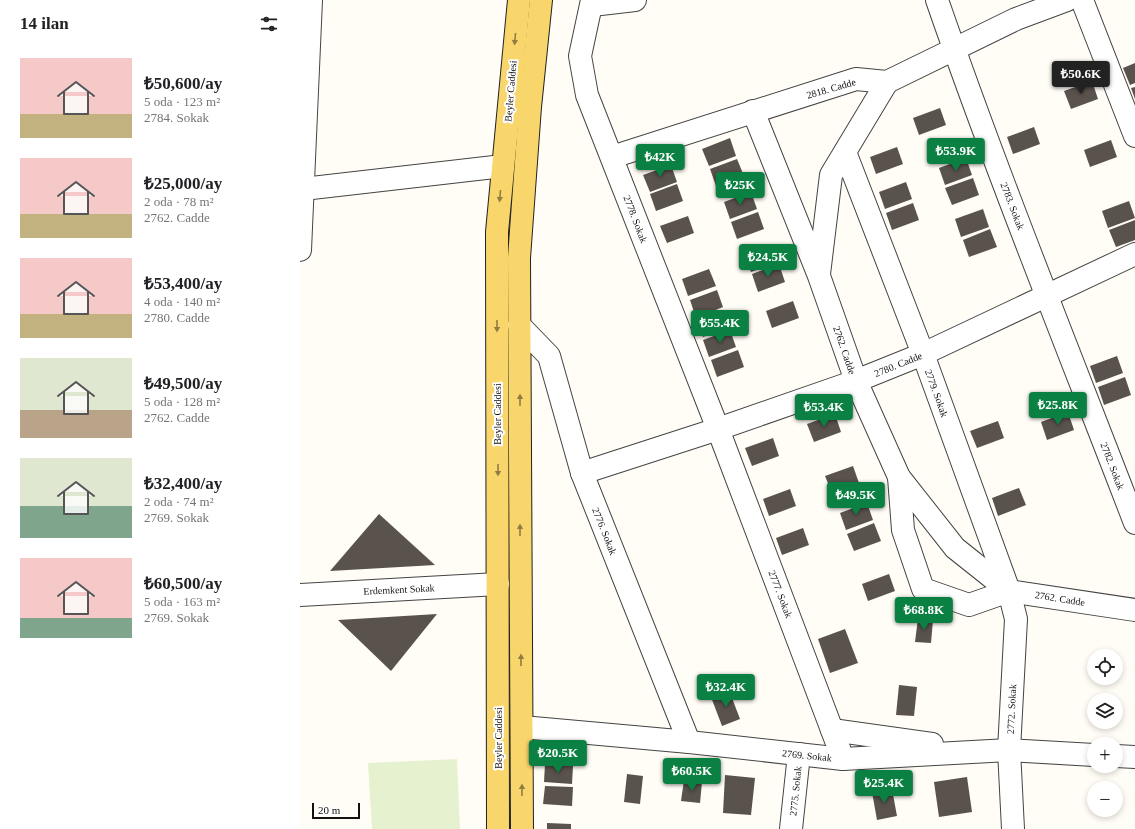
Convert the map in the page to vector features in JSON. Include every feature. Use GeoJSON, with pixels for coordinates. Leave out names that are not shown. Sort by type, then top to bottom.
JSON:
{"type":"FeatureCollection","features":[{"type":"Feature","properties":{"kind":"main road","name":"Beyler Caddesi"},"geometry":{"type":"LineString","coordinates":[[498,829],[497,232],[519,0]]}},
{"type":"Feature","properties":{"kind":"main road"},"geometry":{"type":"LineString","coordinates":[[522,829],[519,258],[530,107],[541,0]]}},
{"type":"Feature","properties":{"kind":"main road"},"geometry":{"type":"LineString","coordinates":[[498,584],[521,582]]}},
{"type":"Feature","properties":{"kind":"main road"},"geometry":{"type":"LineString","coordinates":[[498,726],[522,727]]}},
{"type":"Feature","properties":{"kind":"street"},"geometry":{"type":"LineString","coordinates":[[300,250],[303,189],[303,122],[311,0]]}},
{"type":"Feature","properties":{"kind":"street"},"geometry":{"type":"LineString","coordinates":[[592,2],[634,0]]}},
{"type":"Feature","properties":{"kind":"street","name":"2783. Sokak"},"geometry":{"type":"LineString","coordinates":[[937,0],[1047,296]]}},
{"type":"Feature","properties":{"kind":"street"},"geometry":{"type":"LineString","coordinates":[[819,276],[831,175],[887,82],[1016,19],[1067,0]]}},
{"type":"Feature","properties":{"kind":"street"},"geometry":{"type":"LineString","coordinates":[[1082,0],[1135,136]]}},
{"type":"Feature","properties":{"kind":"street","name":"2778. Sokak"},"geometry":{"type":"LineString","coordinates":[[592,2],[580,56],[587,95],[718,429]]}},
{"type":"Feature","properties":{"kind":"street","name":"2818. Cadde"},"geometry":{"type":"LineString","coordinates":[[612,157],[856,79],[887,82]]}},
{"type":"Feature","properties":{"kind":"street","name":"2762. Cadde"},"geometry":{"type":"LineString","coordinates":[[752,112],[819,276],[856,381],[899,477],[955,548],[1009,591],[1135,610]]}},
{"type":"Feature","properties":{"kind":"street","name":"2779. Sokak"},"geometry":{"type":"LineString","coordinates":[[845,152],[923,354],[1009,591]]}},
{"type":"Feature","properties":{"kind":"street"},"geometry":{"type":"LineString","coordinates":[[303,189],[503,166]]}},
{"type":"Feature","properties":{"kind":"street","name":"2780. Cadde"},"geometry":{"type":"LineString","coordinates":[[582,473],[718,429],[856,381],[923,354],[1135,254]]}},
{"type":"Feature","properties":{"kind":"street","name":"2782. Sokak"},"geometry":{"type":"LineString","coordinates":[[1047,296],[1135,523]]}},
{"type":"Feature","properties":{"kind":"street","name":"2776. Sokak"},"geometry":{"type":"LineString","coordinates":[[519,325],[549,356],[582,473],[689,742]]}},
{"type":"Feature","properties":{"kind":"street","name":"2777. Sokak"},"geometry":{"type":"LineString","coordinates":[[718,429],[843,758]]}},
{"type":"Feature","properties":{"kind":"street"},"geometry":{"type":"LineString","coordinates":[[899,477],[904,530],[923,589],[969,605],[1009,591]]}},
{"type":"Feature","properties":{"kind":"street","name":"Erdemkent Sokak"},"geometry":{"type":"LineString","coordinates":[[300,595],[498,584]]}},
{"type":"Feature","properties":{"kind":"street","name":"2772. Sokak"},"geometry":{"type":"LineString","coordinates":[[1009,591],[1016,619],[1009,750],[1013,829]]}},
{"type":"Feature","properties":{"kind":"street","name":"2769. Sokak"},"geometry":{"type":"LineString","coordinates":[[522,727],[843,758],[1009,750],[1087,754]]}},
{"type":"Feature","properties":{"kind":"street"},"geometry":{"type":"LineString","coordinates":[[832,730],[981,751]]}},
{"type":"Feature","properties":{"kind":"street","name":"2775. Sokak"},"geometry":{"type":"LineString","coordinates":[[791,829],[799,754]]}},
{"type":"Feature","properties":{"kind":"street"},"geometry":{"type":"LineString","coordinates":[[1123,756],[1135,757]]}},
{"type":"Feature","properties":{"kind":"green space"},"geometry":{"type":"Polygon","coordinates":[[[457,759],[460,829],[372,829],[368,763],[457,759]]]}},
{"type":"Feature","properties":{"kind":"building"},"geometry":{"type":"Polygon","coordinates":[[[1135,63],[1135,83],[1130,85],[1123,68],[1135,63]]]}},
{"type":"Feature","properties":{"kind":"building"},"geometry":{"type":"Polygon","coordinates":[[[1092,81],[1098,99],[1071,109],[1064,91],[1092,81]]]}},
{"type":"Feature","properties":{"kind":"building"},"geometry":{"type":"Polygon","coordinates":[[[1135,87],[1135,99],[1131,88],[1135,87]]]}},
{"type":"Feature","properties":{"kind":"building"},"geometry":{"type":"Polygon","coordinates":[[[940,108],[946,125],[919,135],[913,118],[940,108]]]}},
{"type":"Feature","properties":{"kind":"building"},"geometry":{"type":"Polygon","coordinates":[[[1034,127],[1040,144],[1013,154],[1007,137],[1034,127]]]}},
{"type":"Feature","properties":{"kind":"building"},"geometry":{"type":"Polygon","coordinates":[[[730,138],[736,156],[709,166],[702,149],[730,138]]]}},
{"type":"Feature","properties":{"kind":"building"},"geometry":{"type":"Polygon","coordinates":[[[1111,140],[1117,157],[1090,167],[1084,150],[1111,140]]]}},
{"type":"Feature","properties":{"kind":"building"},"geometry":{"type":"Polygon","coordinates":[[[897,147],[903,164],[876,174],[870,157],[897,147]]]}},
{"type":"Feature","properties":{"kind":"building"},"geometry":{"type":"Polygon","coordinates":[[[966,158],[972,175],[945,185],[939,168],[966,158]]]}},
{"type":"Feature","properties":{"kind":"building"},"geometry":{"type":"Polygon","coordinates":[[[737,159],[744,176],[716,186],[710,169],[737,159]]]}},
{"type":"Feature","properties":{"kind":"building"},"geometry":{"type":"Polygon","coordinates":[[[671,165],[677,182],[650,192],[643,175],[671,165]]]}},
{"type":"Feature","properties":{"kind":"building"},"geometry":{"type":"Polygon","coordinates":[[[973,178],[979,195],[952,205],[945,188],[973,178]]]}},
{"type":"Feature","properties":{"kind":"building"},"geometry":{"type":"Polygon","coordinates":[[[906,182],[912,199],[885,209],[879,192],[906,182]]]}},
{"type":"Feature","properties":{"kind":"building"},"geometry":{"type":"Polygon","coordinates":[[[677,184],[683,201],[656,211],[650,194],[677,184]]]}},
{"type":"Feature","properties":{"kind":"building"},"geometry":{"type":"Polygon","coordinates":[[[751,192],[757,209],[730,219],[724,202],[751,192]]]}},
{"type":"Feature","properties":{"kind":"building"},"geometry":{"type":"Polygon","coordinates":[[[1129,201],[1135,218],[1108,228],[1102,211],[1129,201]]]}},
{"type":"Feature","properties":{"kind":"building"},"geometry":{"type":"Polygon","coordinates":[[[913,203],[919,220],[892,230],[886,213],[913,203]]]}},
{"type":"Feature","properties":{"kind":"building"},"geometry":{"type":"Polygon","coordinates":[[[983,209],[989,227],[961,237],[955,219],[983,209]]]}},
{"type":"Feature","properties":{"kind":"building"},"geometry":{"type":"Polygon","coordinates":[[[758,212],[764,229],[737,239],[731,222],[758,212]]]}},
{"type":"Feature","properties":{"kind":"building"},"geometry":{"type":"Polygon","coordinates":[[[688,216],[694,233],[667,243],[660,226],[688,216]]]}},
{"type":"Feature","properties":{"kind":"building"},"geometry":{"type":"Polygon","coordinates":[[[1135,220],[1135,240],[1116,247],[1109,230],[1135,220]]]}},
{"type":"Feature","properties":{"kind":"building"},"geometry":{"type":"Polygon","coordinates":[[[990,229],[997,247],[969,257],[963,240],[990,229]]]}},
{"type":"Feature","properties":{"kind":"building"},"geometry":{"type":"Polygon","coordinates":[[[772,245],[778,262],[751,272],[745,255],[772,245]]]}},
{"type":"Feature","properties":{"kind":"building"},"geometry":{"type":"Polygon","coordinates":[[[779,264],[785,282],[758,292],[752,274],[779,264]]]}},
{"type":"Feature","properties":{"kind":"building"},"geometry":{"type":"Polygon","coordinates":[[[709,269],[716,286],[688,296],[682,279],[709,269]]]}},
{"type":"Feature","properties":{"kind":"building"},"geometry":{"type":"Polygon","coordinates":[[[717,290],[723,307],[696,318],[690,300],[717,290]]]}},
{"type":"Feature","properties":{"kind":"building"},"geometry":{"type":"Polygon","coordinates":[[[793,301],[799,318],[772,328],[766,311],[793,301]]]}},
{"type":"Feature","properties":{"kind":"building"},"geometry":{"type":"Polygon","coordinates":[[[723,310],[730,327],[703,337],[696,320],[723,310]]]}},
{"type":"Feature","properties":{"kind":"building"},"geometry":{"type":"Polygon","coordinates":[[[730,330],[736,347],[709,357],[703,340],[730,330]]]}},
{"type":"Feature","properties":{"kind":"building"},"geometry":{"type":"Polygon","coordinates":[[[738,350],[744,367],[717,377],[711,360],[738,350]]]}},
{"type":"Feature","properties":{"kind":"building"},"geometry":{"type":"Polygon","coordinates":[[[1117,356],[1123,373],[1096,383],[1090,366],[1117,356]]]}},
{"type":"Feature","properties":{"kind":"building"},"geometry":{"type":"Polygon","coordinates":[[[1125,377],[1131,395],[1104,405],[1098,387],[1125,377]]]}},
{"type":"Feature","properties":{"kind":"building"},"geometry":{"type":"Polygon","coordinates":[[[1068,412],[1074,430],[1047,440],[1041,422],[1068,412]]]}},
{"type":"Feature","properties":{"kind":"building"},"geometry":{"type":"Polygon","coordinates":[[[835,414],[841,432],[814,442],[807,424],[835,414]]]}},
{"type":"Feature","properties":{"kind":"building"},"geometry":{"type":"Polygon","coordinates":[[[998,421],[1004,438],[977,448],[970,431],[998,421]]]}},
{"type":"Feature","properties":{"kind":"building"},"geometry":{"type":"Polygon","coordinates":[[[773,438],[779,456],[752,466],[745,448],[773,438]]]}},
{"type":"Feature","properties":{"kind":"building"},"geometry":{"type":"Polygon","coordinates":[[[853,466],[859,483],[832,493],[825,476],[853,466]]]}},
{"type":"Feature","properties":{"kind":"building"},"geometry":{"type":"Polygon","coordinates":[[[1019,488],[1026,505],[998,516],[992,498],[1019,488]]]}},
{"type":"Feature","properties":{"kind":"building"},"geometry":{"type":"Polygon","coordinates":[[[790,489],[796,506],[769,516],[763,499],[790,489]]]}},
{"type":"Feature","properties":{"kind":"building"},"geometry":{"type":"Polygon","coordinates":[[[867,503],[873,520],[846,530],[840,513],[867,503]]]}},
{"type":"Feature","properties":{"kind":"building"},"geometry":{"type":"Polygon","coordinates":[[[379,514],[435,565],[330,571],[379,514]]]}},
{"type":"Feature","properties":{"kind":"building"},"geometry":{"type":"Polygon","coordinates":[[[874,523],[881,541],[854,551],[847,534],[874,523]]]}},
{"type":"Feature","properties":{"kind":"building"},"geometry":{"type":"Polygon","coordinates":[[[803,528],[809,545],[782,555],[776,538],[803,528]]]}},
{"type":"Feature","properties":{"kind":"building"},"geometry":{"type":"Polygon","coordinates":[[[889,574],[895,591],[868,601],[862,584],[889,574]]]}},
{"type":"Feature","properties":{"kind":"building"},"geometry":{"type":"Polygon","coordinates":[[[437,614],[391,671],[338,620],[437,614]]]}},
{"type":"Feature","properties":{"kind":"building"},"geometry":{"type":"Polygon","coordinates":[[[918,618],[933,620],[931,643],[915,642],[918,618]]]}},
{"type":"Feature","properties":{"kind":"building"},"geometry":{"type":"Polygon","coordinates":[[[845,629],[858,663],[830,673],[818,639],[845,629]]]}},
{"type":"Feature","properties":{"kind":"building"},"geometry":{"type":"Polygon","coordinates":[[[899,685],[917,687],[914,716],[896,715],[899,685]]]}},
{"type":"Feature","properties":{"kind":"building"},"geometry":{"type":"Polygon","coordinates":[[[729,690],[740,719],[722,726],[711,697],[729,690]]]}},
{"type":"Feature","properties":{"kind":"building"},"geometry":{"type":"Polygon","coordinates":[[[545,764],[573,766],[572,784],[544,782],[545,764]]]}},
{"type":"Feature","properties":{"kind":"building"},"geometry":{"type":"Polygon","coordinates":[[[627,774],[643,776],[640,804],[624,802],[627,774]]]}},
{"type":"Feature","properties":{"kind":"building"},"geometry":{"type":"Polygon","coordinates":[[[725,775],[755,778],[751,815],[723,813],[725,775]]]}},
{"type":"Feature","properties":{"kind":"building"},"geometry":{"type":"Polygon","coordinates":[[[967,777],[972,812],[939,817],[934,782],[967,777]]]}},
{"type":"Feature","properties":{"kind":"building"},"geometry":{"type":"Polygon","coordinates":[[[684,780],[702,782],[700,803],[681,801],[684,780]]]}},
{"type":"Feature","properties":{"kind":"building"},"geometry":{"type":"Polygon","coordinates":[[[545,786],[573,787],[572,806],[543,804],[545,786]]]}},
{"type":"Feature","properties":{"kind":"building"},"geometry":{"type":"Polygon","coordinates":[[[892,789],[897,816],[877,820],[872,792],[892,789]]]}},
{"type":"Feature","properties":{"kind":"building"},"geometry":{"type":"Polygon","coordinates":[[[547,823],[571,824],[571,829],[547,829],[547,823]]]}}]}
